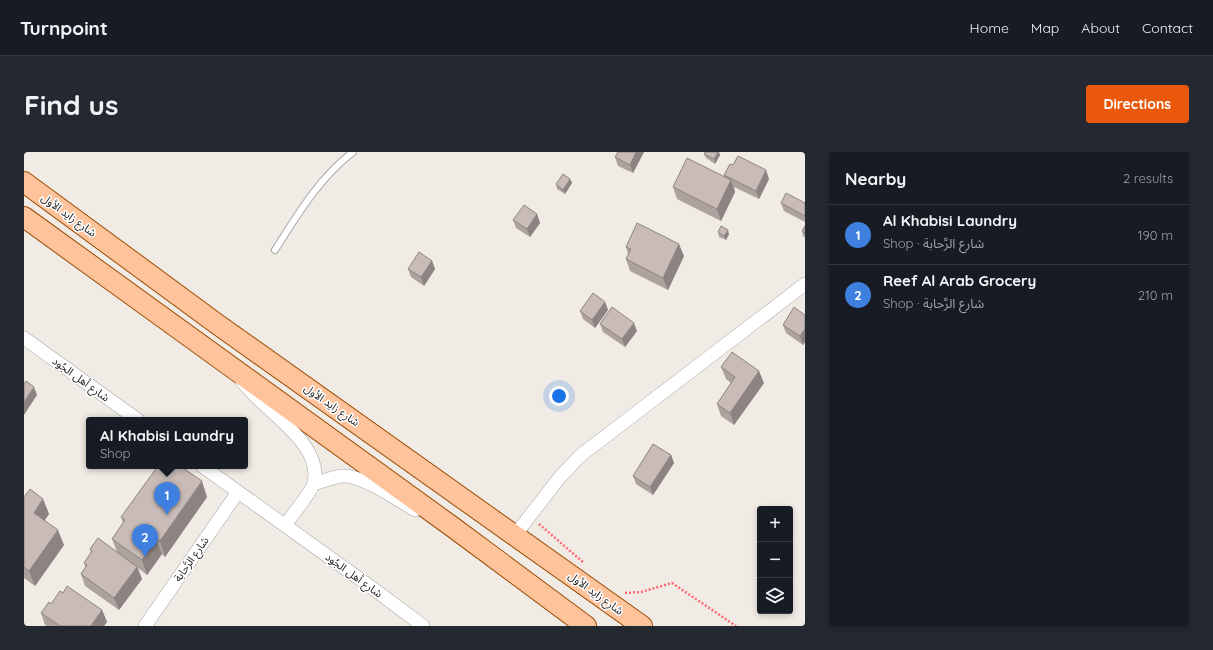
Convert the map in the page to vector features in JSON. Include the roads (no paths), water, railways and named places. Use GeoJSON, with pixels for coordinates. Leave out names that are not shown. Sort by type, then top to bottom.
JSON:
{"type":"FeatureCollection","features":[{"type":"Feature","properties":{"kind":"main road","name":"شارع زايد الأول"},"geometry":{"type":"LineString","coordinates":[[24,182],[217,324],[642,626]]}},
{"type":"Feature","properties":{"kind":"main road"},"geometry":{"type":"LineString","coordinates":[[24,217],[454,528],[586,626]]}},
{"type":"Feature","properties":{"kind":"street"},"geometry":{"type":"LineString","coordinates":[[515,535],[560,477],[581,455],[805,284]]}},
{"type":"Feature","properties":{"kind":"street","name":"شارع أهل الجُود"},"geometry":{"type":"LineString","coordinates":[[24,338],[134,417]]}},
{"type":"Feature","properties":{"kind":"street"},"geometry":{"type":"LineString","coordinates":[[232,367],[250,392],[296,434],[307,448],[313,460],[315,471],[314,484],[285,525]]}},
{"type":"Feature","properties":{"kind":"street","name":"شارع أهل الجُود"},"geometry":{"type":"LineString","coordinates":[[206,469],[423,626]]}},
{"type":"Feature","properties":{"kind":"street"},"geometry":{"type":"LineString","coordinates":[[314,484],[342,476],[356,478],[439,523],[454,528]]}},
{"type":"Feature","properties":{"kind":"street","name":"شارع الرَّحابة"},"geometry":{"type":"LineString","coordinates":[[145,626],[238,492]]}},
{"type":"Feature","properties":{"kind":"lane"},"geometry":{"type":"LineString","coordinates":[[276,250],[317,187],[329,173],[353,152]]}},
{"type":"Feature","properties":{"kind":"place","name":"Al Khabisi Laundry"},"geometry":{"type":"Point","coordinates":[167,515]}},
{"type":"Feature","properties":{"kind":"place","name":"Reef Al Arab Grocery"},"geometry":{"type":"Point","coordinates":[145,557]}}]}
